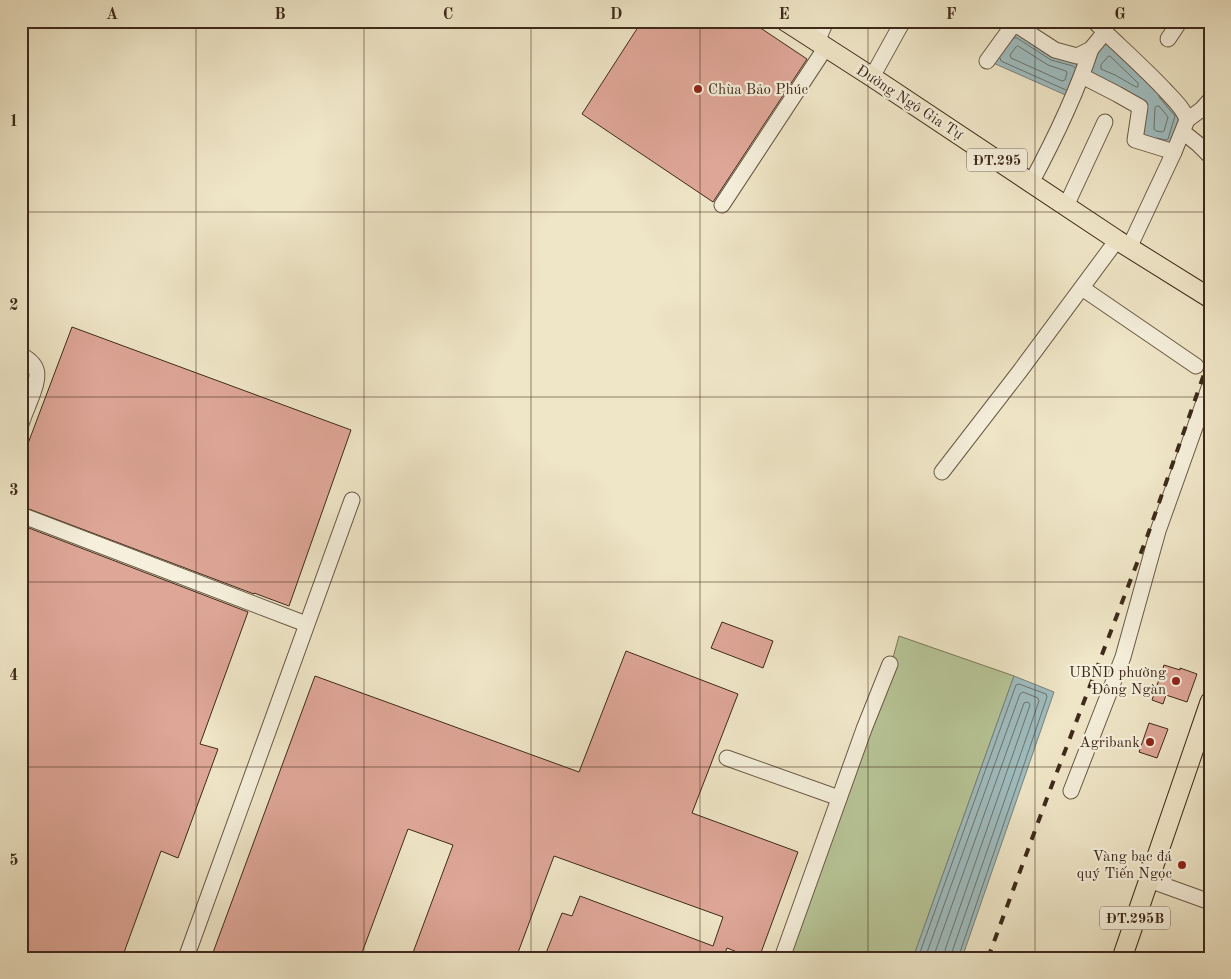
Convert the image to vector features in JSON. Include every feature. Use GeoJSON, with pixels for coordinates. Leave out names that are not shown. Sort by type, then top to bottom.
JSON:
{"type":"FeatureCollection","features":[{"type":"Feature","properties":{"kind":"main road","name":"Đường Ngô Gia Tự"},"geometry":{"type":"LineString","coordinates":[[785,21],[1123,244],[1210,298]]}},
{"type":"Feature","properties":{"kind":"main road","name":"ĐT.295B"},"geometry":{"type":"LineString","coordinates":[[1122,958],[1210,702]]}},
{"type":"Feature","properties":{"kind":"street"},"geometry":{"type":"LineString","coordinates":[[722,205],[822,44],[826,21]]}},
{"type":"Feature","properties":{"kind":"street"},"geometry":{"type":"LineString","coordinates":[[872,77],[903,21]]}},
{"type":"Feature","properties":{"kind":"street"},"geometry":{"type":"LineString","coordinates":[[1168,39],[1180,21]]}},
{"type":"Feature","properties":{"kind":"street"},"geometry":{"type":"LineString","coordinates":[[987,61],[1016,23],[1055,50],[1077,56],[1091,49]]}},
{"type":"Feature","properties":{"kind":"street"},"geometry":{"type":"LineString","coordinates":[[942,472],[1082,288],[1123,244],[1174,152],[1185,126],[1186,116],[1181,108],[1153,76],[1100,26],[1082,76],[1032,183]]}},
{"type":"Feature","properties":{"kind":"street"},"geometry":{"type":"LineString","coordinates":[[1082,76],[1140,107],[1136,140],[1174,152]]}},
{"type":"Feature","properties":{"kind":"street"},"geometry":{"type":"LineString","coordinates":[[1185,126],[1210,100]]}},
{"type":"Feature","properties":{"kind":"street"},"geometry":{"type":"LineString","coordinates":[[1066,206],[1105,122]]}},
{"type":"Feature","properties":{"kind":"street"},"geometry":{"type":"LineString","coordinates":[[1185,126],[1198,144],[1210,156]]}},
{"type":"Feature","properties":{"kind":"street"},"geometry":{"type":"LineString","coordinates":[[1082,288],[1196,366]]}},
{"type":"Feature","properties":{"kind":"street"},"geometry":{"type":"LineString","coordinates":[[21,355],[30,359],[36,368],[38,380],[21,424]]}},
{"type":"Feature","properties":{"kind":"street"},"geometry":{"type":"LineString","coordinates":[[1071,791],[1123,657],[1158,531],[1210,385]]}},
{"type":"Feature","properties":{"kind":"street"},"geometry":{"type":"LineString","coordinates":[[186,958],[352,500]]}},
{"type":"Feature","properties":{"kind":"street"},"geometry":{"type":"LineString","coordinates":[[21,516],[306,624]]}},
{"type":"Feature","properties":{"kind":"street"},"geometry":{"type":"LineString","coordinates":[[782,958],[839,798],[890,664]]}},
{"type":"Feature","properties":{"kind":"street"},"geometry":{"type":"LineString","coordinates":[[727,758],[839,798]]}},
{"type":"Feature","properties":{"kind":"street"},"geometry":{"type":"LineString","coordinates":[[1149,880],[1210,902]]}},
{"type":"Feature","properties":{"kind":"green space"},"geometry":{"type":"Polygon","coordinates":[[[899,636],[1014,676],[913,958],[783,958],[878,712],[899,636]]]}},
{"type":"Feature","properties":{"kind":"water"},"geometry":{"type":"Polygon","coordinates":[[[1014,30],[1084,58],[1070,97],[991,62],[1014,30]]]}},
{"type":"Feature","properties":{"kind":"water"},"geometry":{"type":"Polygon","coordinates":[[[1109,42],[1180,116],[1171,146],[1142,139],[1144,105],[1085,75],[1097,51],[1109,42]]]}},
{"type":"Feature","properties":{"kind":"water"},"geometry":{"type":"Polygon","coordinates":[[[1014,676],[1054,692],[962,958],[913,958],[1014,676]]]}},
{"type":"Feature","properties":{"kind":"building","name":"Chùa Bảo Phúc"},"geometry":{"type":"Polygon","coordinates":[[[642,21],[750,21],[807,59],[713,202],[582,114],[642,21]]]}},
{"type":"Feature","properties":{"kind":"building"},"geometry":{"type":"Polygon","coordinates":[[[72,327],[351,430],[289,606],[21,506],[21,462],[72,327]]]}},
{"type":"Feature","properties":{"kind":"building"},"geometry":{"type":"Polygon","coordinates":[[[21,525],[248,612],[200,744],[218,749],[178,858],[161,851],[122,958],[21,958],[21,525]]]}},
{"type":"Feature","properties":{"kind":"building"},"geometry":{"type":"Polygon","coordinates":[[[722,622],[773,641],[763,668],[711,648],[722,622]]]}},
{"type":"Feature","properties":{"kind":"building"},"geometry":{"type":"Polygon","coordinates":[[[626,651],[738,694],[692,813],[798,852],[759,958],[752,958],[727,948],[723,958],[544,958],[562,913],[572,916],[580,896],[713,946],[723,917],[554,856],[516,958],[411,958],[453,845],[408,829],[360,958],[211,958],[315,676],[579,772],[626,651]]]}},
{"type":"Feature","properties":{"kind":"building","name":"UBND phường Đông Ngàn"},"geometry":{"type":"Polygon","coordinates":[[[1164,665],[1197,674],[1187,702],[1166,695],[1163,704],[1152,700],[1164,665]]]}},
{"type":"Feature","properties":{"kind":"building"},"geometry":{"type":"Polygon","coordinates":[[[1149,723],[1168,729],[1157,758],[1139,752],[1149,723]]]}},
{"type":"Feature","properties":{"kind":"railway"},"geometry":{"type":"LineString","coordinates":[[988,958],[1147,537],[1210,357]]}},
{"type":"Feature","properties":{"kind":"place","name":"Chùa Bảo Phúc"},"geometry":{"type":"Point","coordinates":[698,89]}},
{"type":"Feature","properties":{"kind":"place","name":"UBND phường Đông Ngàn"},"geometry":{"type":"Point","coordinates":[1176,681]}},
{"type":"Feature","properties":{"kind":"place","name":"Agribank"},"geometry":{"type":"Point","coordinates":[1150,742]}},
{"type":"Feature","properties":{"kind":"place","name":"Vàng bạc đá quý Tiến Ngọc"},"geometry":{"type":"Point","coordinates":[1182,865]}}]}
